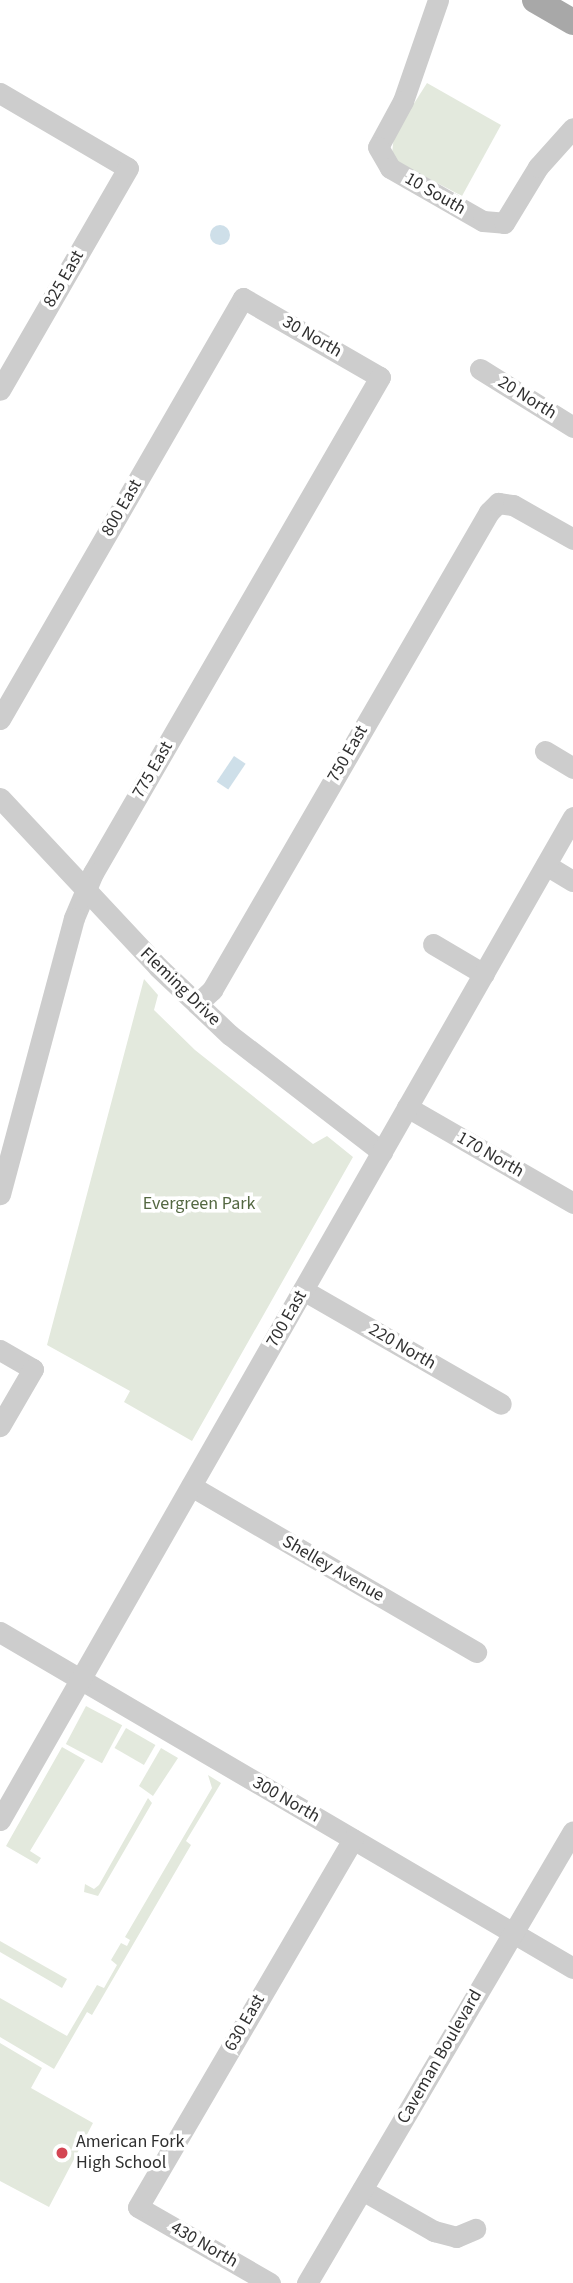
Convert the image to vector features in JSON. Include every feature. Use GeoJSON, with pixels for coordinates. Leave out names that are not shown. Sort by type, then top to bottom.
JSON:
{"type":"FeatureCollection","features":[{"type":"Feature","properties":{"kind":"main road"},"geometry":{"type":"LineString","coordinates":[[535,0],[573,22]]}},
{"type":"Feature","properties":{"kind":"street","name":"10 South"},"geometry":{"type":"LineString","coordinates":[[438,0],[403,101],[379,147],[390,168],[483,221],[504,223],[538,167],[573,128]]}},
{"type":"Feature","properties":{"kind":"street","name":"825 East"},"geometry":{"type":"LineString","coordinates":[[0,93],[128,168],[0,390]]}},
{"type":"Feature","properties":{"kind":"street","name":"30 North"},"geometry":{"type":"LineString","coordinates":[[243,298],[380,377]]}},
{"type":"Feature","properties":{"kind":"street","name":"800 East"},"geometry":{"type":"LineString","coordinates":[[0,719],[243,298]]}},
{"type":"Feature","properties":{"kind":"street","name":"20 North"},"geometry":{"type":"LineString","coordinates":[[481,369],[573,427]]}},
{"type":"Feature","properties":{"kind":"street","name":"775 East"},"geometry":{"type":"LineString","coordinates":[[0,1194],[74,918],[86,891],[380,377]]}},
{"type":"Feature","properties":{"kind":"street","name":"750 East"},"geometry":{"type":"LineString","coordinates":[[197,1004],[212,990],[482,523],[498,503],[513,506],[573,539]]}},
{"type":"Feature","properties":{"kind":"street"},"geometry":{"type":"LineString","coordinates":[[545,751],[573,768]]}},
{"type":"Feature","properties":{"kind":"street","name":"Fleming Drive"},"geometry":{"type":"LineString","coordinates":[[0,798],[86,891],[197,1004],[304,1096],[382,1152]]}},
{"type":"Feature","properties":{"kind":"street","name":"700 East"},"geometry":{"type":"LineString","coordinates":[[0,1820],[573,817]]}},
{"type":"Feature","properties":{"kind":"street"},"geometry":{"type":"LineString","coordinates":[[545,865],[573,881]]}},
{"type":"Feature","properties":{"kind":"street"},"geometry":{"type":"LineString","coordinates":[[433,944],[484,974]]}},
{"type":"Feature","properties":{"kind":"street","name":"170 North"},"geometry":{"type":"LineString","coordinates":[[408,1107],[573,1203]]}},
{"type":"Feature","properties":{"kind":"street","name":"220 North"},"geometry":{"type":"LineString","coordinates":[[303,1290],[501,1404]]}},
{"type":"Feature","properties":{"kind":"street"},"geometry":{"type":"LineString","coordinates":[[0,1350],[33,1369],[0,1426]]}},
{"type":"Feature","properties":{"kind":"street","name":"Shelley Avenue"},"geometry":{"type":"LineString","coordinates":[[191,1486],[476,1652]]}},
{"type":"Feature","properties":{"kind":"street","name":"300 North"},"geometry":{"type":"LineString","coordinates":[[0,1632],[573,1968]]}},
{"type":"Feature","properties":{"kind":"street","name":"Caveman Boulevard"},"geometry":{"type":"LineString","coordinates":[[307,2283],[573,1831]]}},
{"type":"Feature","properties":{"kind":"street","name":"630 East"},"geometry":{"type":"LineString","coordinates":[[138,2207],[353,1839]]}},
{"type":"Feature","properties":{"kind":"street"},"geometry":{"type":"LineString","coordinates":[[362,2190],[434,2231],[456,2237],[475,2229]]}},
{"type":"Feature","properties":{"kind":"street","name":"430 North"},"geometry":{"type":"LineString","coordinates":[[138,2207],[270,2283]]}},
{"type":"Feature","properties":{"kind":"green space"},"geometry":{"type":"Polygon","coordinates":[[[427,83],[501,125],[462,196],[399,163],[392,154],[394,135],[427,83]]]}},
{"type":"Feature","properties":{"kind":"green space","name":"Evergreen Park"},"geometry":{"type":"Polygon","coordinates":[[[144,979],[158,995],[154,1010],[195,1050],[313,1144],[327,1136],[353,1157],[192,1441],[124,1402],[130,1391],[47,1345],[144,979]]]}},
{"type":"Feature","properties":{"kind":"green space"},"geometry":{"type":"Polygon","coordinates":[[[86,1706],[122,1725],[102,1763],[66,1744],[86,1706]]]}},
{"type":"Feature","properties":{"kind":"green space"},"geometry":{"type":"Polygon","coordinates":[[[126,1728],[155,1745],[144,1765],[114,1748],[126,1728]]]}},
{"type":"Feature","properties":{"kind":"green space"},"geometry":{"type":"Polygon","coordinates":[[[62,1747],[85,1760],[30,1851],[41,1858],[37,1864],[6,1846],[62,1747]]]}},
{"type":"Feature","properties":{"kind":"green space"},"geometry":{"type":"Polygon","coordinates":[[[161,1748],[178,1758],[153,1796],[139,1786],[161,1748]]]}},
{"type":"Feature","properties":{"kind":"green space"},"geometry":{"type":"Polygon","coordinates":[[[208,1775],[221,1783],[186,1841],[191,1845],[92,2015],[87,2012],[54,2069],[0,2037],[0,1998],[67,2036],[97,1985],[104,1988],[117,1965],[111,1960],[121,1943],[127,1946],[130,1940],[125,1937],[212,1788],[208,1775]]]}},
{"type":"Feature","properties":{"kind":"green space"},"geometry":{"type":"Polygon","coordinates":[[[148,1798],[152,1803],[98,1896],[84,1892],[85,1884],[94,1889],[99,1885],[148,1798]]]}},
{"type":"Feature","properties":{"kind":"green space"},"geometry":{"type":"Polygon","coordinates":[[[0,1941],[67,1979],[62,1988],[0,1952],[0,1941]]]}},
{"type":"Feature","properties":{"kind":"green space"},"geometry":{"type":"Polygon","coordinates":[[[0,2043],[42,2068],[31,2088],[93,2123],[49,2207],[0,2181],[0,2043]]]}},
{"type":"Feature","properties":{"kind":"shaded area"},"geometry":{"type":"Polygon","coordinates":[[[220,225],[227,228],[230,235],[227,242],[220,245],[213,242],[210,235],[213,228],[220,225]]]}},
{"type":"Feature","properties":{"kind":"shaded area"},"geometry":{"type":"Polygon","coordinates":[[[234,756],[246,764],[228,790],[217,782],[234,756]]]}},
{"type":"Feature","properties":{"kind":"place","name":"American Fork High School"},"geometry":{"type":"Point","coordinates":[62,2153]}}]}
